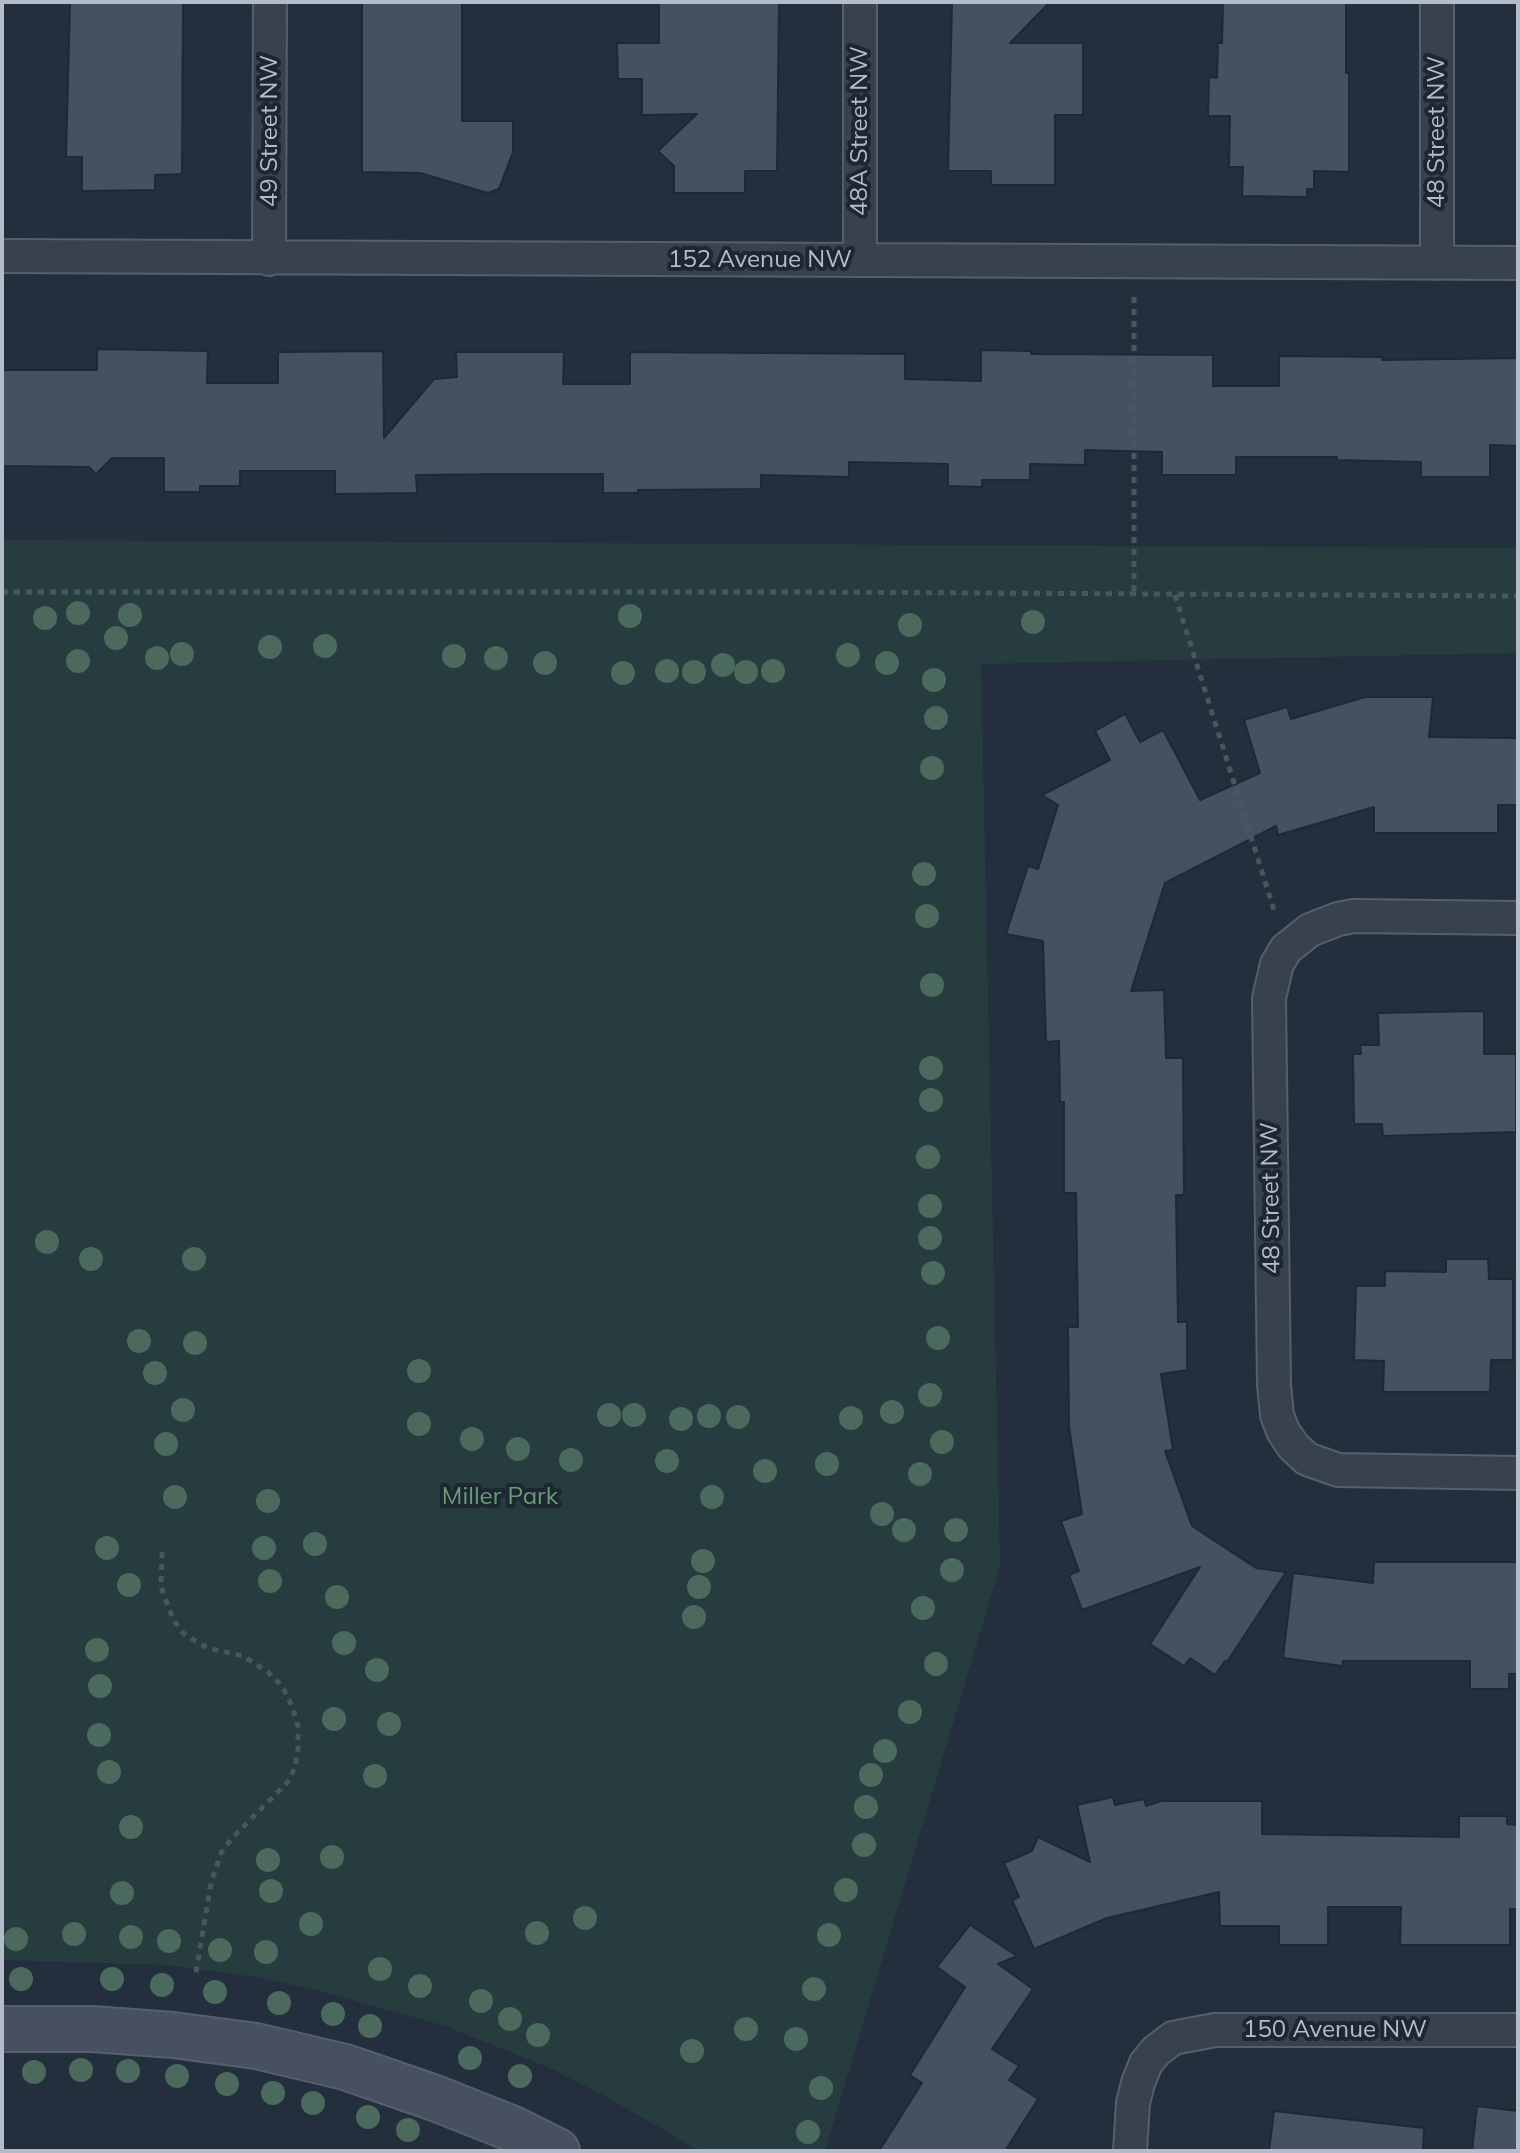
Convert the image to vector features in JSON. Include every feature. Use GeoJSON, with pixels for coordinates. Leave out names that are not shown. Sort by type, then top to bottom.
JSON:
{"type":"FeatureCollection","features":[{"type":"Feature","properties":{"kind":"street","name":"49 Street NW"},"geometry":{"type":"LineString","coordinates":[[269,259],[270,2]]}},
{"type":"Feature","properties":{"kind":"street","name":"48A Street NW"},"geometry":{"type":"LineString","coordinates":[[860,2],[860,260]]}},
{"type":"Feature","properties":{"kind":"street","name":"48 Street NW"},"geometry":{"type":"LineString","coordinates":[[1437,2],[1437,263]]}},
{"type":"Feature","properties":{"kind":"street","name":"152 Avenue NW"},"geometry":{"type":"LineString","coordinates":[[2,256],[1518,263]]}},
{"type":"Feature","properties":{"kind":"street"},"geometry":{"type":"LineString","coordinates":[[1286,949],[1310,930],[1354,916],[1518,918]]}},
{"type":"Feature","properties":{"kind":"street","name":"48 Street NW"},"geometry":{"type":"LineString","coordinates":[[1286,949],[1277,964],[1269,998],[1274,1385],[1277,1415],[1293,1446],[1307,1459],[1324,1466],[1354,1472],[1518,1473]]}},
{"type":"Feature","properties":{"kind":"street"},"geometry":{"type":"LineString","coordinates":[[2,2029],[92,2029],[256,2046],[345,2067],[435,2098],[513,2129],[557,2151]]}},
{"type":"Feature","properties":{"kind":"street","name":"150 Avenue NW"},"geometry":{"type":"LineString","coordinates":[[1130,2151],[1133,2103],[1138,2083],[1146,2063],[1173,2038],[1215,2030],[1518,2030]]}},
{"type":"Feature","properties":{"kind":"path"},"geometry":{"type":"LineString","coordinates":[[1134,260],[1134,595]]}},
{"type":"Feature","properties":{"kind":"path"},"geometry":{"type":"LineString","coordinates":[[2,592],[1518,596]]}},
{"type":"Feature","properties":{"kind":"path"},"geometry":{"type":"LineString","coordinates":[[1175,595],[1286,949]]}},
{"type":"Feature","properties":{"kind":"path"},"geometry":{"type":"LineString","coordinates":[[162,1552],[161,1587],[173,1619],[183,1633],[208,1648],[243,1656],[268,1672],[282,1686],[298,1726],[296,1759],[287,1783],[221,1853],[211,1883],[195,1978]]}},
{"type":"Feature","properties":{"kind":"green space","name":"Miller Park"},"geometry":{"type":"Polygon","coordinates":[[[2,540],[1518,548],[1518,653],[981,664],[1000,1566],[825,2151],[700,2151],[548,2067],[445,2026],[320,1991],[256,1977],[167,1965],[2,1960],[2,540]]]}},
{"type":"Feature","properties":{"kind":"building"},"geometry":{"type":"Polygon","coordinates":[[[70,2],[183,2],[182,174],[155,175],[155,190],[82,191],[82,157],[66,157],[70,2]]]}},
{"type":"Feature","properties":{"kind":"building"},"geometry":{"type":"Polygon","coordinates":[[[362,2],[462,2],[462,121],[513,121],[513,152],[499,189],[488,193],[420,173],[362,172],[362,2]]]}},
{"type":"Feature","properties":{"kind":"building"},"geometry":{"type":"Polygon","coordinates":[[[659,2],[779,2],[777,171],[745,171],[745,193],[674,193],[674,166],[658,151],[697,114],[642,115],[642,79],[618,79],[617,43],[659,43],[659,2]]]}},
{"type":"Feature","properties":{"kind":"building"},"geometry":{"type":"Polygon","coordinates":[[[952,2],[1050,2],[1010,43],[1083,43],[1083,115],[1055,115],[1055,185],[991,185],[991,171],[948,171],[952,2]]]}},
{"type":"Feature","properties":{"kind":"building"},"geometry":{"type":"Polygon","coordinates":[[[1223,2],[1346,2],[1349,172],[1314,171],[1314,189],[1307,189],[1307,197],[1242,196],[1243,167],[1229,167],[1230,116],[1208,116],[1209,77],[1217,78],[1218,43],[1222,43],[1223,2]]]}},
{"type":"Feature","properties":{"kind":"building"},"geometry":{"type":"Polygon","coordinates":[[[97,349],[208,351],[207,383],[278,383],[278,352],[383,351],[384,438],[434,379],[457,377],[456,352],[564,352],[563,384],[630,384],[630,352],[905,354],[905,379],[981,381],[981,350],[1031,351],[1031,354],[1213,355],[1213,386],[1279,386],[1279,356],[1382,357],[1382,360],[1518,358],[1518,446],[1490,445],[1490,477],[1421,477],[1421,462],[1337,460],[1337,457],[1236,457],[1236,475],[1162,475],[1162,452],[1085,450],[1085,465],[1030,464],[1030,480],[982,480],[982,487],[948,486],[948,464],[849,462],[849,477],[761,475],[761,489],[638,490],[638,493],[603,493],[603,474],[505,474],[416,475],[417,493],[335,494],[335,471],[240,471],[240,486],[200,486],[200,492],[164,492],[164,458],[112,458],[96,474],[89,467],[2,466],[2,370],[97,370],[97,349]]]}},
{"type":"Feature","properties":{"kind":"building"},"geometry":{"type":"Polygon","coordinates":[[[1365,697],[1433,697],[1429,737],[1518,738],[1518,805],[1498,805],[1498,833],[1374,833],[1374,807],[1278,835],[1276,826],[1165,883],[1131,991],[1164,990],[1166,1058],[1183,1058],[1184,1195],[1176,1195],[1178,1322],[1187,1322],[1187,1370],[1161,1374],[1173,1450],[1165,1451],[1192,1526],[1256,1568],[1286,1572],[1227,1662],[1215,1675],[1190,1658],[1184,1666],[1150,1644],[1200,1567],[1082,1610],[1069,1575],[1079,1571],[1061,1521],[1082,1514],[1069,1427],[1068,1327],[1078,1327],[1076,1193],[1064,1193],[1064,1102],[1060,1102],[1059,1041],[1046,1042],[1043,941],[1006,934],[1028,866],[1038,869],[1058,805],[1042,795],[1110,760],[1095,731],[1125,714],[1140,742],[1163,730],[1200,800],[1260,773],[1244,720],[1287,707],[1291,719],[1365,697]]]}},
{"type":"Feature","properties":{"kind":"building"},"geometry":{"type":"Polygon","coordinates":[[[1484,1011],[1484,1054],[1516,1054],[1516,1132],[1383,1136],[1382,1124],[1354,1124],[1353,1054],[1361,1054],[1360,1045],[1379,1045],[1378,1013],[1484,1011]]]}},
{"type":"Feature","properties":{"kind":"building"},"geometry":{"type":"Polygon","coordinates":[[[1446,1259],[1488,1259],[1489,1279],[1513,1279],[1513,1360],[1491,1360],[1490,1392],[1383,1392],[1384,1361],[1354,1360],[1356,1286],[1385,1286],[1385,1271],[1446,1272],[1446,1259]]]}},
{"type":"Feature","properties":{"kind":"building"},"geometry":{"type":"Polygon","coordinates":[[[1374,1562],[1518,1562],[1518,1674],[1509,1674],[1509,1689],[1470,1689],[1470,1661],[1343,1661],[1342,1666],[1283,1658],[1293,1573],[1373,1583],[1374,1562]]]}},
{"type":"Feature","properties":{"kind":"building"},"geometry":{"type":"Polygon","coordinates":[[[1113,1797],[1115,1805],[1144,1799],[1146,1806],[1161,1801],[1262,1801],[1262,1834],[1459,1837],[1459,1816],[1507,1816],[1507,1824],[1518,1825],[1518,1909],[1510,1909],[1510,1945],[1400,1945],[1401,1907],[1328,1907],[1328,1945],[1279,1945],[1279,1926],[1220,1926],[1219,1892],[1107,1918],[1034,1949],[1012,1900],[1019,1897],[1004,1863],[1032,1851],[1038,1837],[1090,1862],[1077,1805],[1113,1797]]]}},
{"type":"Feature","properties":{"kind":"building"},"geometry":{"type":"Polygon","coordinates":[[[970,1925],[1017,1956],[998,1964],[1033,1989],[992,2049],[1019,2066],[1009,2080],[1038,2099],[1005,2151],[879,2151],[922,2083],[910,2075],[965,1987],[937,1967],[970,1925]]]}},
{"type":"Feature","properties":{"kind":"building"},"geometry":{"type":"Polygon","coordinates":[[[1477,2106],[1518,2111],[1518,2151],[1472,2151],[1477,2106]]]}},
{"type":"Feature","properties":{"kind":"building"},"geometry":{"type":"Polygon","coordinates":[[[1274,2111],[1424,2128],[1423,2151],[1269,2151],[1274,2111]]]}}]}
